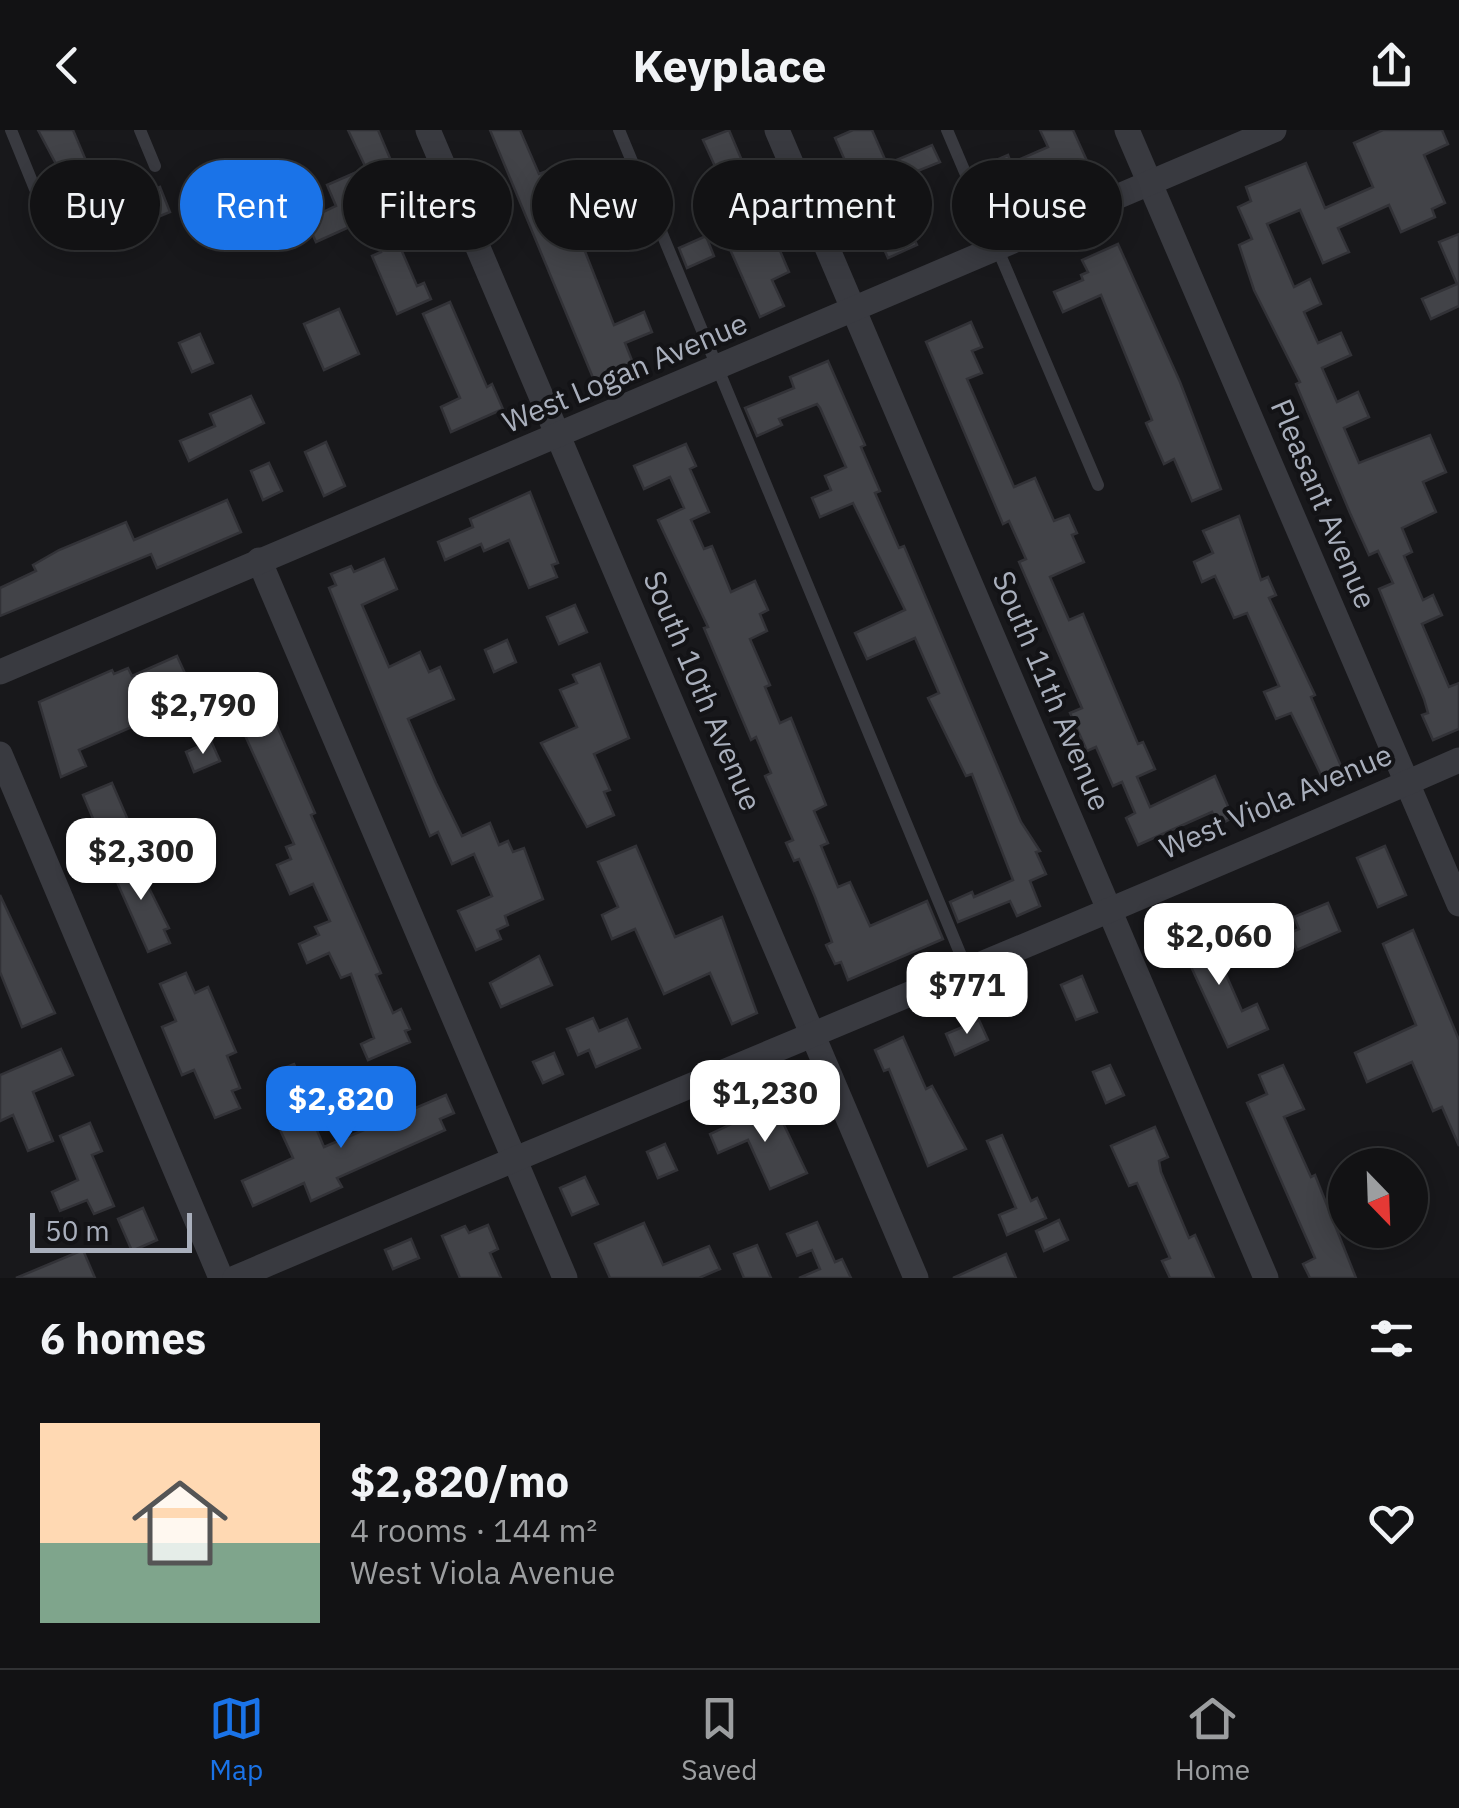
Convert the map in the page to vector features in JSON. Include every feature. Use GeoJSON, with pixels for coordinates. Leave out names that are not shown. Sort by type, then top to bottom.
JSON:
{"type":"FeatureCollection","features":[{"type":"Feature","properties":{"kind":"street","name":"South 10th Avenue"},"geometry":{"type":"LineString","coordinates":[[428,130],[916,1278]]}},
{"type":"Feature","properties":{"kind":"street","name":"South 11th Avenue"},"geometry":{"type":"LineString","coordinates":[[777,130],[1266,1278]]}},
{"type":"Feature","properties":{"kind":"street","name":"Pleasant Avenue"},"geometry":{"type":"LineString","coordinates":[[1128,130],[1459,904]]}},
{"type":"Feature","properties":{"kind":"street","name":"West Logan Avenue"},"geometry":{"type":"LineString","coordinates":[[1122,196],[1274,130]]}},
{"type":"Feature","properties":{"kind":"street","name":"West Logan Avenue"},"geometry":{"type":"LineString","coordinates":[[0,672],[995,250]]}},
{"type":"Feature","properties":{"kind":"street"},"geometry":{"type":"LineString","coordinates":[[259,560],[565,1278]]}},
{"type":"Feature","properties":{"kind":"street"},"geometry":{"type":"LineString","coordinates":[[0,754],[222,1278]]}},
{"type":"Feature","properties":{"kind":"street","name":"West Viola Avenue"},"geometry":{"type":"LineString","coordinates":[[234,1278],[514,1158],[815,1037],[1459,760]]}},
{"type":"Feature","properties":{"kind":"lane"},"geometry":{"type":"LineString","coordinates":[[11,130],[30,174]]}},
{"type":"Feature","properties":{"kind":"lane"},"geometry":{"type":"LineString","coordinates":[[140,130],[152,160]]}},
{"type":"Feature","properties":{"kind":"lane"},"geometry":{"type":"LineString","coordinates":[[619,130],[967,970]]}},
{"type":"Feature","properties":{"kind":"lane"},"geometry":{"type":"LineString","coordinates":[[947,130],[960,160]]}},
{"type":"Feature","properties":{"kind":"lane"},"geometry":{"type":"LineString","coordinates":[[997,250],[1098,485]]}},
{"type":"Feature","properties":{"kind":"building"},"geometry":{"type":"Polygon","coordinates":[[[38,130],[73,130],[86,160],[54,160],[38,130]]]}},
{"type":"Feature","properties":{"kind":"building"},"geometry":{"type":"Polygon","coordinates":[[[348,130],[378,130],[391,160],[362,160],[348,130]]]}},
{"type":"Feature","properties":{"kind":"building"},"geometry":{"type":"Polygon","coordinates":[[[490,130],[520,130],[533,160],[532,231],[512,183],[512,160],[502,160],[490,130]]]}},
{"type":"Feature","properties":{"kind":"building"},"geometry":{"type":"Polygon","coordinates":[[[729,130],[742,160],[712,160],[703,140],[729,130]]]}},
{"type":"Feature","properties":{"kind":"building"},"geometry":{"type":"Polygon","coordinates":[[[853,130],[872,130],[885,160],[845,160],[835,138],[853,130]]]}},
{"type":"Feature","properties":{"kind":"building"},"geometry":{"type":"Polygon","coordinates":[[[1040,130],[1073,130],[1087,160],[1018,160],[1048,147],[1040,130]]]}},
{"type":"Feature","properties":{"kind":"building"},"geometry":{"type":"Polygon","coordinates":[[[1383,130],[1442,130],[1448,144],[1424,155],[1445,203],[1432,209],[1435,217],[1401,232],[1389,205],[1338,228],[1349,252],[1323,263],[1300,210],[1267,224],[1294,287],[1310,279],[1321,304],[1304,312],[1318,343],[1341,333],[1351,355],[1322,368],[1337,402],[1358,392],[1369,417],[1344,428],[1359,463],[1430,435],[1446,472],[1423,482],[1436,512],[1402,528],[1412,552],[1404,556],[1423,600],[1433,595],[1442,615],[1422,624],[1449,687],[1459,683],[1459,729],[1433,740],[1422,715],[1428,713],[1424,699],[1379,589],[1393,583],[1378,551],[1369,555],[1296,384],[1300,382],[1254,290],[1239,245],[1252,239],[1238,207],[1251,201],[1246,187],[1306,163],[1325,208],[1373,187],[1354,143],[1383,130]]]}},
{"type":"Feature","properties":{"kind":"building"},"geometry":{"type":"Polygon","coordinates":[[[932,145],[940,162],[932,165],[932,160],[896,160],[932,145]]]}},
{"type":"Feature","properties":{"kind":"building"},"geometry":{"type":"Polygon","coordinates":[[[343,178],[343,230],[323,239],[323,212],[336,206],[327,185],[343,178]]]}},
{"type":"Feature","properties":{"kind":"building"},"geometry":{"type":"Polygon","coordinates":[[[160,187],[170,212],[160,216],[160,187]]]}},
{"type":"Feature","properties":{"kind":"building"},"geometry":{"type":"Polygon","coordinates":[[[1459,234],[1459,306],[1431,319],[1422,299],[1457,284],[1439,242],[1459,234]]]}},
{"type":"Feature","properties":{"kind":"building"},"geometry":{"type":"Polygon","coordinates":[[[693,242],[693,250],[712,250],[714,256],[687,268],[679,248],[693,242]]]}},
{"type":"Feature","properties":{"kind":"building"},"geometry":{"type":"Polygon","coordinates":[[[401,250],[417,286],[424,283],[431,299],[397,314],[372,256],[401,250]]]}},
{"type":"Feature","properties":{"kind":"building"},"geometry":{"type":"Polygon","coordinates":[[[540,250],[584,250],[614,325],[644,312],[652,332],[625,343],[635,368],[596,385],[540,250]]]}},
{"type":"Feature","properties":{"kind":"building"},"geometry":{"type":"Polygon","coordinates":[[[730,250],[780,250],[789,272],[772,280],[784,306],[760,317],[730,250]]]}},
{"type":"Feature","properties":{"kind":"building"},"geometry":{"type":"Polygon","coordinates":[[[884,250],[906,250],[888,258],[884,250]]]}},
{"type":"Feature","properties":{"kind":"building"},"geometry":{"type":"Polygon","coordinates":[[[1104,250],[1121,250],[1180,382],[1221,489],[1192,501],[1174,459],[1164,464],[1146,423],[1152,420],[1101,295],[1063,312],[1054,292],[1083,280],[1081,275],[1088,272],[1082,260],[1104,250]]]}},
{"type":"Feature","properties":{"kind":"building"},"geometry":{"type":"Polygon","coordinates":[[[450,302],[487,387],[492,384],[503,409],[451,432],[441,407],[460,398],[423,314],[450,302]]]}},
{"type":"Feature","properties":{"kind":"building"},"geometry":{"type":"Polygon","coordinates":[[[339,309],[359,354],[324,370],[304,324],[339,309]]]}},
{"type":"Feature","properties":{"kind":"building"},"geometry":{"type":"Polygon","coordinates":[[[971,322],[982,347],[972,351],[982,373],[967,379],[1014,487],[1035,478],[1054,521],[1069,515],[1077,533],[1072,535],[1084,562],[1050,577],[1069,620],[1083,614],[1138,744],[1143,742],[1155,769],[1137,777],[1150,807],[1215,776],[1233,818],[1218,825],[1212,812],[1138,845],[1126,818],[1135,813],[1122,782],[1113,786],[1096,747],[1087,751],[1070,713],[1082,708],[1019,562],[1026,559],[1009,521],[1003,524],[926,342],[971,322]]]}},
{"type":"Feature","properties":{"kind":"building"},"geometry":{"type":"Polygon","coordinates":[[[200,334],[213,363],[192,372],[179,343],[200,334]]]}},
{"type":"Feature","properties":{"kind":"building"},"geometry":{"type":"Polygon","coordinates":[[[828,361],[865,445],[861,447],[880,491],[875,493],[899,548],[904,546],[1021,822],[1040,851],[1036,852],[1046,874],[1030,881],[1040,906],[1017,916],[1010,901],[958,922],[950,902],[972,892],[974,897],[1013,880],[972,774],[966,776],[928,698],[939,693],[915,638],[867,659],[855,633],[905,610],[853,503],[820,517],[812,498],[831,490],[825,476],[846,467],[820,408],[817,404],[779,419],[782,425],[757,436],[745,408],[794,388],[790,377],[828,361]]]}},
{"type":"Feature","properties":{"kind":"building"},"geometry":{"type":"Polygon","coordinates":[[[251,396],[264,423],[189,461],[180,441],[215,426],[210,414],[251,396]]]}},
{"type":"Feature","properties":{"kind":"building"},"geometry":{"type":"Polygon","coordinates":[[[326,442],[345,486],[324,496],[305,452],[326,442]]]}},
{"type":"Feature","properties":{"kind":"building"},"geometry":{"type":"Polygon","coordinates":[[[686,444],[696,466],[690,469],[709,512],[691,520],[704,549],[712,546],[731,592],[755,581],[768,610],[760,614],[767,631],[750,639],[770,685],[765,687],[780,723],[791,718],[826,805],[814,811],[828,843],[821,846],[838,887],[850,882],[870,926],[927,901],[943,939],[848,980],[841,962],[835,964],[826,945],[832,942],[815,897],[799,859],[794,861],[786,843],[793,840],[765,776],[771,773],[756,737],[751,740],[704,628],[708,627],[658,520],[684,508],[670,477],[644,489],[634,466],[686,444]]]}},
{"type":"Feature","properties":{"kind":"building"},"geometry":{"type":"Polygon","coordinates":[[[269,463],[282,491],[263,500],[251,471],[269,463]]]}},
{"type":"Feature","properties":{"kind":"building"},"geometry":{"type":"Polygon","coordinates":[[[530,492],[558,563],[552,565],[557,577],[529,588],[509,540],[484,551],[481,544],[445,560],[438,542],[473,527],[470,519],[530,492]]]}},
{"type":"Feature","properties":{"kind":"building"},"geometry":{"type":"Polygon","coordinates":[[[227,500],[241,532],[157,568],[151,554],[0,616],[0,588],[36,571],[33,565],[59,550],[126,522],[134,540],[227,500]]]}},
{"type":"Feature","properties":{"kind":"building"},"geometry":{"type":"Polygon","coordinates":[[[1239,516],[1261,580],[1268,577],[1276,595],[1269,598],[1315,695],[1311,697],[1341,766],[1321,775],[1291,713],[1276,719],[1264,692],[1279,686],[1247,613],[1234,618],[1215,576],[1202,582],[1194,562],[1213,553],[1203,531],[1239,516]]]}},
{"type":"Feature","properties":{"kind":"building"},"geometry":{"type":"Polygon","coordinates":[[[384,559],[397,589],[362,605],[389,667],[420,652],[429,672],[440,667],[454,699],[408,719],[436,783],[462,836],[490,823],[499,845],[508,841],[513,852],[524,848],[543,899],[505,916],[508,925],[497,930],[501,939],[476,950],[458,911],[492,896],[474,854],[452,864],[438,832],[430,836],[329,588],[336,585],[331,574],[351,566],[354,572],[384,559]]]}},
{"type":"Feature","properties":{"kind":"building"},"geometry":{"type":"Polygon","coordinates":[[[575,605],[587,632],[559,644],[547,617],[575,605]]]}},
{"type":"Feature","properties":{"kind":"building"},"geometry":{"type":"Polygon","coordinates":[[[507,640],[516,662],[494,672],[485,650],[507,640]]]}},
{"type":"Feature","properties":{"kind":"building"},"geometry":{"type":"Polygon","coordinates":[[[177,656],[189,682],[143,702],[150,719],[79,750],[86,766],[61,777],[39,702],[112,670],[114,674],[128,668],[132,676],[177,656]]]}},
{"type":"Feature","properties":{"kind":"building"},"geometry":{"type":"Polygon","coordinates":[[[600,664],[629,738],[594,754],[610,790],[604,792],[614,815],[587,827],[541,743],[577,727],[560,690],[577,683],[573,675],[600,664]]]}},
{"type":"Feature","properties":{"kind":"building"},"geometry":{"type":"Polygon","coordinates":[[[259,675],[271,701],[267,703],[315,813],[311,815],[381,973],[376,975],[393,1013],[401,1009],[410,1029],[405,1031],[410,1042],[368,1060],[361,1044],[374,1038],[351,974],[341,978],[329,953],[307,963],[299,944],[319,935],[315,927],[330,921],[313,884],[290,894],[277,865],[291,859],[286,847],[294,844],[225,691],[259,675]]]}},
{"type":"Feature","properties":{"kind":"building"},"geometry":{"type":"Polygon","coordinates":[[[211,741],[220,761],[194,772],[186,752],[211,741]]]}},
{"type":"Feature","properties":{"kind":"building"},"geometry":{"type":"Polygon","coordinates":[[[112,783],[128,820],[99,833],[83,795],[112,783]]]}},
{"type":"Feature","properties":{"kind":"building"},"geometry":{"type":"Polygon","coordinates":[[[636,846],[675,937],[722,917],[757,1013],[732,1024],[710,973],[664,994],[635,929],[612,939],[602,915],[618,907],[598,862],[636,846]]]}},
{"type":"Feature","properties":{"kind":"building"},"geometry":{"type":"Polygon","coordinates":[[[1385,846],[1406,895],[1378,907],[1357,858],[1385,846]]]}},
{"type":"Feature","properties":{"kind":"building"},"geometry":{"type":"Polygon","coordinates":[[[132,854],[169,928],[164,930],[170,943],[148,952],[109,864],[132,854]]]}},
{"type":"Feature","properties":{"kind":"building"},"geometry":{"type":"Polygon","coordinates":[[[0,895],[55,1013],[22,1027],[0,972],[0,895]]]}},
{"type":"Feature","properties":{"kind":"building"},"geometry":{"type":"Polygon","coordinates":[[[1328,903],[1340,931],[1297,950],[1290,933],[1299,929],[1294,917],[1328,903]]]}},
{"type":"Feature","properties":{"kind":"building"},"geometry":{"type":"Polygon","coordinates":[[[1203,922],[1242,1011],[1257,1004],[1268,1029],[1228,1047],[1176,934],[1203,922]]]}},
{"type":"Feature","properties":{"kind":"building"},"geometry":{"type":"Polygon","coordinates":[[[1413,930],[1459,1040],[1459,1146],[1442,1107],[1433,1111],[1412,1062],[1367,1082],[1355,1053],[1416,1025],[1383,944],[1413,930]]]}},
{"type":"Feature","properties":{"kind":"building"},"geometry":{"type":"Polygon","coordinates":[[[539,956],[552,985],[501,1007],[490,983],[539,956]]]}},
{"type":"Feature","properties":{"kind":"building"},"geometry":{"type":"Polygon","coordinates":[[[186,973],[195,993],[208,987],[236,1052],[227,1056],[240,1088],[232,1091],[240,1108],[215,1118],[194,1070],[182,1075],[162,1027],[176,1021],[160,984],[186,973]]]}},
{"type":"Feature","properties":{"kind":"building"},"geometry":{"type":"Polygon","coordinates":[[[1082,976],[1097,1012],[1076,1020],[1061,985],[1082,976]]]}},
{"type":"Feature","properties":{"kind":"building"},"geometry":{"type":"Polygon","coordinates":[[[593,1018],[599,1031],[627,1019],[640,1048],[596,1067],[589,1050],[578,1055],[567,1029],[593,1018]]]}},
{"type":"Feature","properties":{"kind":"building"},"geometry":{"type":"Polygon","coordinates":[[[979,1020],[988,1040],[955,1055],[946,1034],[979,1020]]]}},
{"type":"Feature","properties":{"kind":"building"},"geometry":{"type":"Polygon","coordinates":[[[903,1037],[926,1089],[932,1086],[966,1149],[928,1166],[889,1069],[884,1071],[875,1050],[903,1037]]]}},
{"type":"Feature","properties":{"kind":"building"},"geometry":{"type":"Polygon","coordinates":[[[61,1049],[73,1075],[33,1092],[53,1141],[28,1151],[13,1115],[0,1121],[0,1075],[61,1049]]]}},
{"type":"Feature","properties":{"kind":"building"},"geometry":{"type":"Polygon","coordinates":[[[554,1053],[563,1074],[543,1083],[533,1062],[554,1053]]]}},
{"type":"Feature","properties":{"kind":"building"},"geometry":{"type":"Polygon","coordinates":[[[294,1064],[304,1087],[285,1096],[274,1072],[294,1064]]]}},
{"type":"Feature","properties":{"kind":"building"},"geometry":{"type":"Polygon","coordinates":[[[1110,1065],[1124,1095],[1106,1103],[1093,1072],[1110,1065]]]}},
{"type":"Feature","properties":{"kind":"building"},"geometry":{"type":"Polygon","coordinates":[[[1283,1065],[1304,1109],[1284,1117],[1328,1208],[1328,1248],[1344,1248],[1356,1278],[1310,1278],[1303,1264],[1315,1258],[1247,1103],[1267,1094],[1259,1075],[1283,1065]]]}},
{"type":"Feature","properties":{"kind":"building"},"geometry":{"type":"Polygon","coordinates":[[[446,1095],[454,1113],[440,1119],[445,1130],[337,1178],[342,1187],[311,1201],[304,1183],[253,1206],[242,1181],[293,1158],[277,1123],[308,1109],[324,1147],[446,1095]]]}},
{"type":"Feature","properties":{"kind":"building"},"geometry":{"type":"Polygon","coordinates":[[[774,1104],[807,1173],[770,1189],[748,1140],[718,1153],[710,1134],[774,1104]]]}},
{"type":"Feature","properties":{"kind":"building"},"geometry":{"type":"Polygon","coordinates":[[[90,1123],[102,1151],[92,1155],[114,1206],[94,1214],[87,1200],[60,1211],[52,1192],[78,1180],[60,1136],[90,1123]]]}},
{"type":"Feature","properties":{"kind":"building"},"geometry":{"type":"Polygon","coordinates":[[[1155,1127],[1168,1157],[1159,1161],[1161,1172],[1189,1238],[1195,1235],[1214,1278],[1170,1278],[1162,1261],[1170,1258],[1137,1183],[1129,1186],[1111,1146],[1155,1127]]]}},
{"type":"Feature","properties":{"kind":"building"},"geometry":{"type":"Polygon","coordinates":[[[1002,1135],[1031,1201],[1037,1198],[1046,1218],[1007,1235],[999,1215],[1016,1208],[987,1141],[1002,1135]]]}},
{"type":"Feature","properties":{"kind":"building"},"geometry":{"type":"Polygon","coordinates":[[[665,1144],[677,1170],[658,1178],[647,1152],[665,1144]]]}},
{"type":"Feature","properties":{"kind":"building"},"geometry":{"type":"Polygon","coordinates":[[[585,1177],[598,1204],[572,1215],[560,1188],[585,1177]]]}},
{"type":"Feature","properties":{"kind":"building"},"geometry":{"type":"Polygon","coordinates":[[[143,1208],[157,1240],[132,1251],[118,1219],[143,1208]]]}},
{"type":"Feature","properties":{"kind":"building"},"geometry":{"type":"Polygon","coordinates":[[[1059,1220],[1068,1240],[1044,1251],[1036,1231],[1059,1220]]]}},
{"type":"Feature","properties":{"kind":"building"},"geometry":{"type":"Polygon","coordinates":[[[817,1222],[835,1262],[842,1259],[851,1278],[799,1278],[820,1269],[812,1250],[797,1256],[787,1234],[817,1222]]]}},
{"type":"Feature","properties":{"kind":"building"},"geometry":{"type":"Polygon","coordinates":[[[644,1223],[663,1265],[709,1246],[720,1269],[699,1278],[610,1278],[595,1244],[644,1223]]]}},
{"type":"Feature","properties":{"kind":"building"},"geometry":{"type":"Polygon","coordinates":[[[488,1225],[498,1249],[490,1253],[501,1278],[460,1278],[442,1236],[465,1226],[469,1233],[488,1225]]]}},
{"type":"Feature","properties":{"kind":"building"},"geometry":{"type":"Polygon","coordinates":[[[411,1239],[419,1258],[393,1269],[385,1250],[411,1239]]]}},
{"type":"Feature","properties":{"kind":"building"},"geometry":{"type":"Polygon","coordinates":[[[757,1245],[771,1278],[744,1278],[734,1254],[757,1245]]]}},
{"type":"Feature","properties":{"kind":"building"},"geometry":{"type":"Polygon","coordinates":[[[83,1250],[95,1278],[16,1278],[83,1250]]]}},
{"type":"Feature","properties":{"kind":"building"},"geometry":{"type":"Polygon","coordinates":[[[1006,1254],[1016,1278],[953,1278],[1006,1254]]]}}]}
